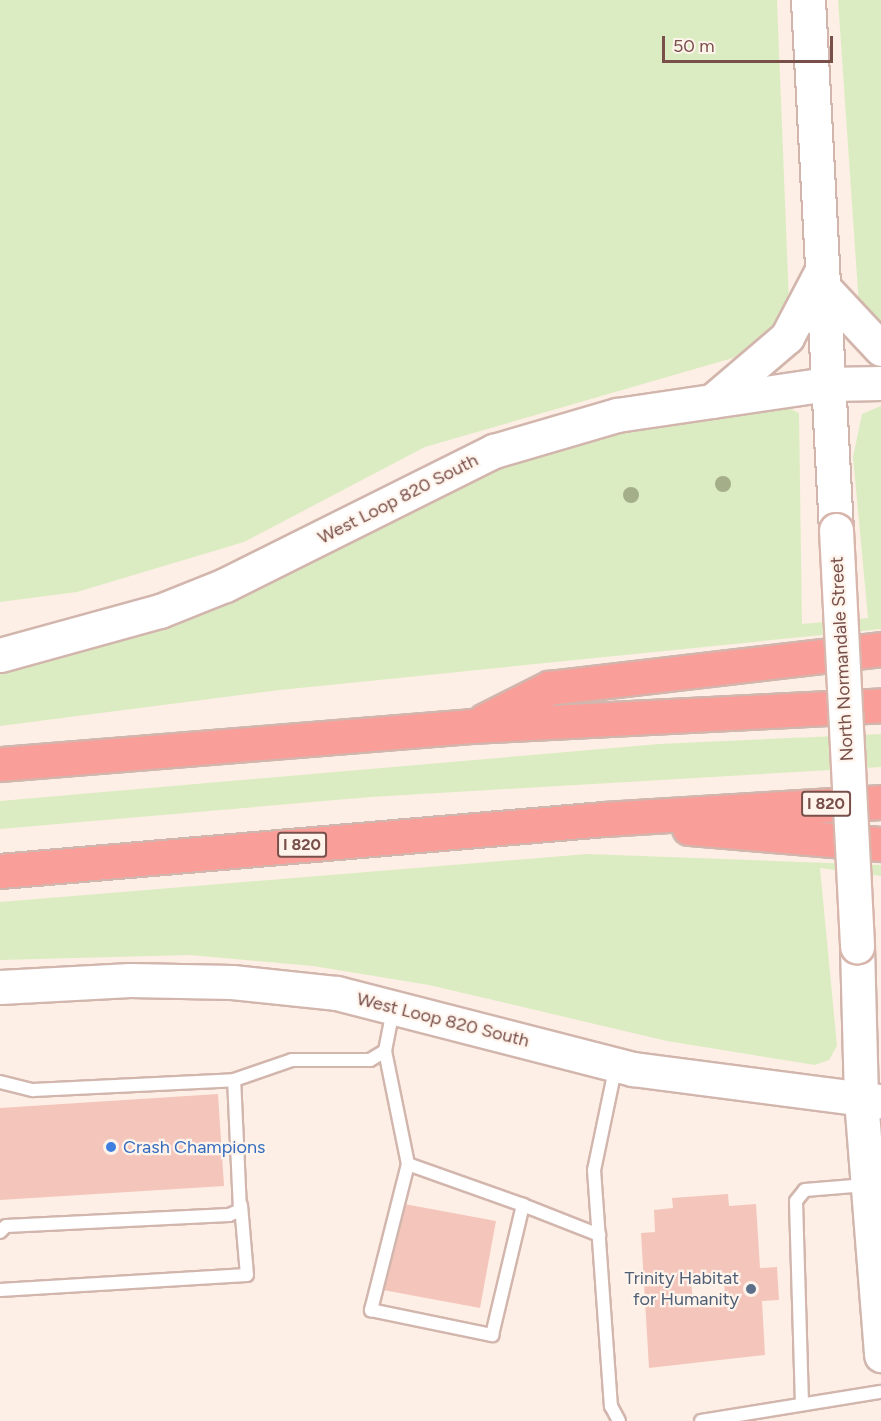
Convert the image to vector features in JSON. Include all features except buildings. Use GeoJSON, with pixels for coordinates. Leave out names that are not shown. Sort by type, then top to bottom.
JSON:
{"type":"FeatureCollection","features":[{"type":"Feature","properties":{"kind":"highway"},"geometry":{"type":"LineString","coordinates":[[472,726],[549,688],[881,649]]}},
{"type":"Feature","properties":{"kind":"highway"},"geometry":{"type":"LineString","coordinates":[[0,764],[472,726],[881,705]]}},
{"type":"Feature","properties":{"kind":"highway","name":"I 820"},"geometry":{"type":"LineString","coordinates":[[0,871],[604,819],[881,802]]}},
{"type":"Feature","properties":{"kind":"highway"},"geometry":{"type":"LineString","coordinates":[[604,819],[881,844]]}},
{"type":"Feature","properties":{"kind":"main road","name":"North Normandale Street"},"geometry":{"type":"LineString","coordinates":[[808,0],[857,946],[871,1100],[868,1185],[881,1354]]}},
{"type":"Feature","properties":{"kind":"main road"},"geometry":{"type":"LineString","coordinates":[[712,401],[787,336],[822,278],[881,349]]}},
{"type":"Feature","properties":{"kind":"main road","name":"West Loop 820 South"},"geometry":{"type":"LineString","coordinates":[[0,655],[160,610],[225,585],[494,452],[617,415],[828,384],[881,383]]}},
{"type":"Feature","properties":{"kind":"main road","name":"West Loop 820 South"},"geometry":{"type":"LineString","coordinates":[[0,987],[130,980],[232,981],[337,993],[616,1064],[871,1100]]}},
{"type":"Feature","properties":{"kind":"lane"},"geometry":{"type":"LineString","coordinates":[[394,1006],[385,1051],[408,1164],[371,1310],[492,1335],[524,1205]]}},
{"type":"Feature","properties":{"kind":"lane"},"geometry":{"type":"LineString","coordinates":[[0,1082],[33,1090],[234,1080],[292,1060],[370,1060],[385,1051]]}},
{"type":"Feature","properties":{"kind":"lane"},"geometry":{"type":"LineString","coordinates":[[616,1064],[596,1153],[599,1235],[611,1406],[619,1421]]}},
{"type":"Feature","properties":{"kind":"lane"},"geometry":{"type":"LineString","coordinates":[[0,1290],[247,1275],[234,1080]]}},
{"type":"Feature","properties":{"kind":"lane"},"geometry":{"type":"LineString","coordinates":[[408,1164],[524,1205],[599,1235]]}},
{"type":"Feature","properties":{"kind":"lane"},"geometry":{"type":"LineString","coordinates":[[802,1404],[796,1201],[805,1190],[868,1185]]}},
{"type":"Feature","properties":{"kind":"lane"},"geometry":{"type":"LineString","coordinates":[[0,1232],[6,1226],[229,1215],[241,1205]]}},
{"type":"Feature","properties":{"kind":"lane"},"geometry":{"type":"LineString","coordinates":[[701,1421],[881,1392]]}},
{"type":"Feature","properties":{"kind":"green space"},"geometry":{"type":"Polygon","coordinates":[[[0,0],[777,0],[789,302],[757,351],[425,447],[244,542],[77,592],[0,602],[0,0]]]}},
{"type":"Feature","properties":{"kind":"green space"},"geometry":{"type":"Polygon","coordinates":[[[838,0],[881,0],[881,326],[859,306],[838,0]]]}},
{"type":"Feature","properties":{"kind":"green space"},"geometry":{"type":"Polygon","coordinates":[[[881,406],[881,629],[280,690],[0,726],[0,664],[524,454],[648,423],[743,411],[787,407],[799,413],[802,624],[868,618],[853,457],[862,414],[881,406]]]}},
{"type":"Feature","properties":{"kind":"green space"},"geometry":{"type":"Polygon","coordinates":[[[881,734],[881,767],[371,797],[0,829],[0,801],[659,744],[881,734]]]}},
{"type":"Feature","properties":{"kind":"green space"},"geometry":{"type":"Polygon","coordinates":[[[588,854],[881,865],[881,876],[820,868],[837,1046],[829,1060],[815,1065],[667,1041],[429,985],[313,966],[190,955],[0,960],[0,902],[588,854]]]}},
{"type":"Feature","properties":{"kind":"place","name":"Crash Champions"},"geometry":{"type":"Point","coordinates":[111,1147]}},
{"type":"Feature","properties":{"kind":"place","name":"Trinity Habitat for Humanity"},"geometry":{"type":"Point","coordinates":[751,1289]}}]}
